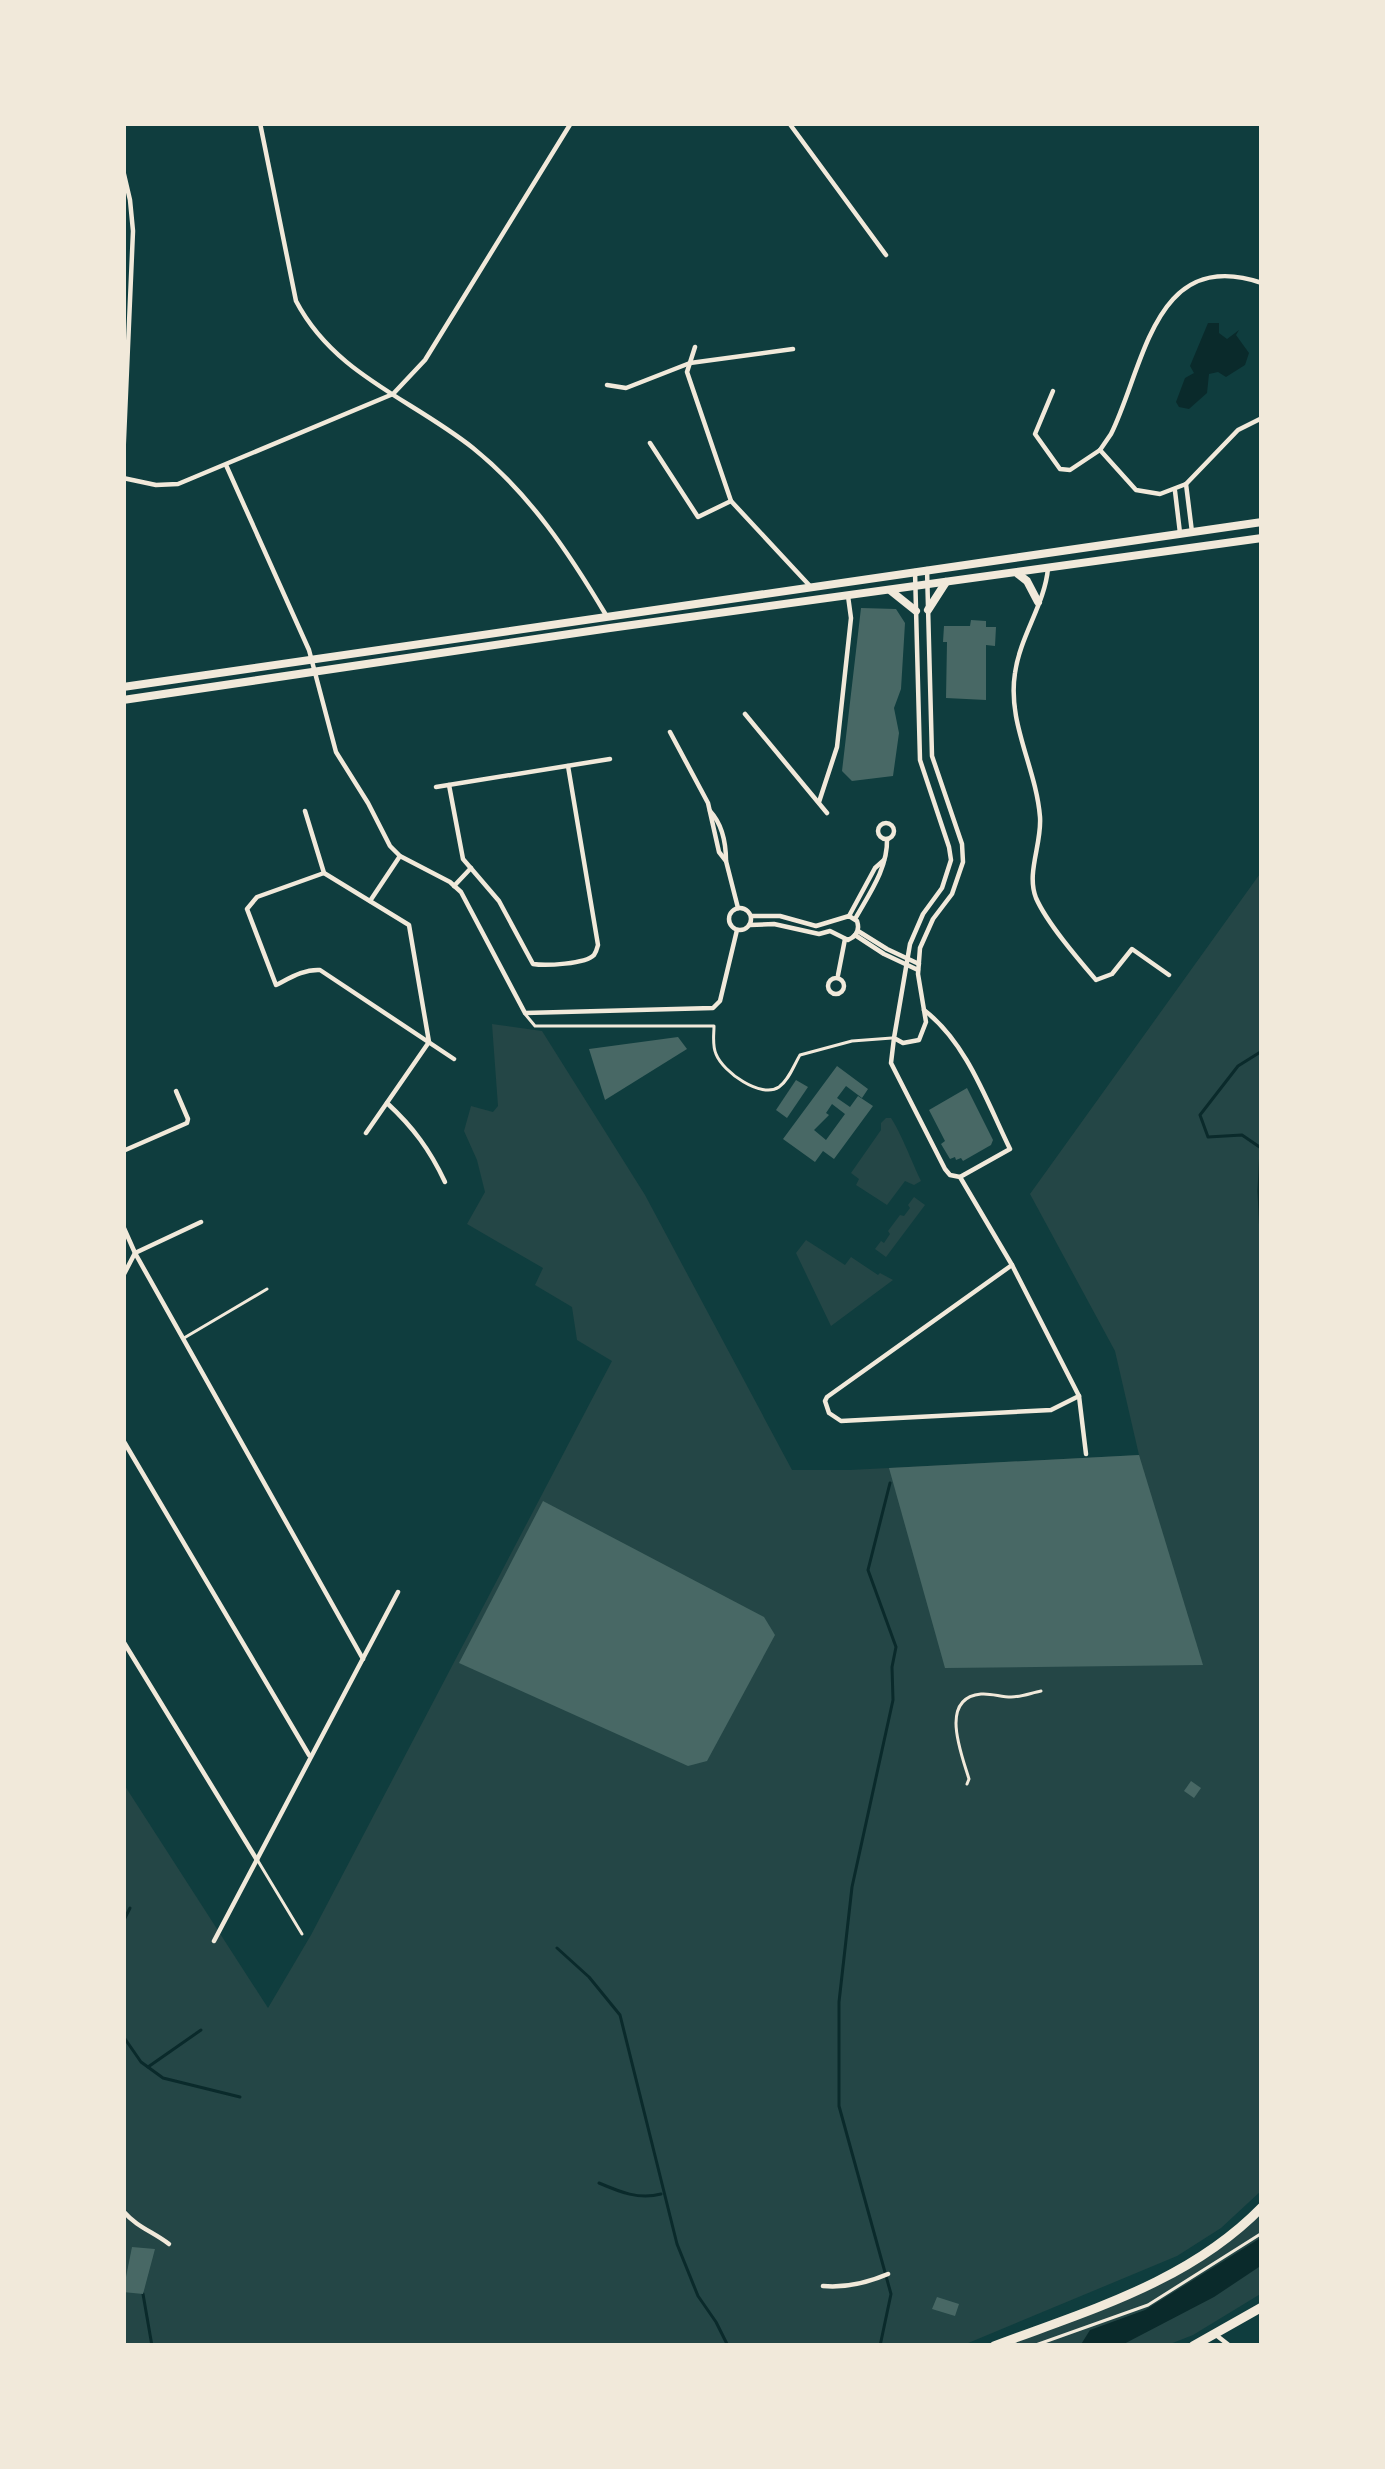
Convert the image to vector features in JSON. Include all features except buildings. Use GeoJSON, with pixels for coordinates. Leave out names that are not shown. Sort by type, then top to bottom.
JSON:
{"type":"FeatureCollection","features":[{"type":"Feature","properties":{"kind":"main road"},"geometry":{"type":"LineString","coordinates":[[123,687],[1262,522]]}},
{"type":"Feature","properties":{"kind":"main road"},"geometry":{"type":"LineString","coordinates":[[123,700],[1262,538]]}},
{"type":"Feature","properties":{"kind":"main road"},"geometry":{"type":"LineString","coordinates":[[1016,573],[1027,581],[1038,602]]}},
{"type":"Feature","properties":{"kind":"main road"},"geometry":{"type":"LineString","coordinates":[[928,610],[946,582]]}},
{"type":"Feature","properties":{"kind":"main road"},"geometry":{"type":"LineString","coordinates":[[828,583],[829,599]]}},
{"type":"Feature","properties":{"kind":"main road"},"geometry":{"type":"LineString","coordinates":[[890,590],[916,611]]}},
{"type":"Feature","properties":{"kind":"main road"},"geometry":{"type":"LineString","coordinates":[[994,2346],[1184,2269],[1262,2207]]}},
{"type":"Feature","properties":{"kind":"main road"},"geometry":{"type":"LineString","coordinates":[[1193,2346],[1262,2307]]}},
{"type":"Feature","properties":{"kind":"street"},"geometry":{"type":"LineString","coordinates":[[260,123],[296,301],[309,326],[339,358],[449,430],[507,479],[554,532],[608,617],[610,628]]}},
{"type":"Feature","properties":{"kind":"street"},"geometry":{"type":"LineString","coordinates":[[123,478],[178,484],[392,394],[425,360],[571,123]]}},
{"type":"Feature","properties":{"kind":"street"},"geometry":{"type":"LineString","coordinates":[[789,123],[886,255]]}},
{"type":"Feature","properties":{"kind":"street"},"geometry":{"type":"LineString","coordinates":[[123,170],[133,231],[123,462]]}},
{"type":"Feature","properties":{"kind":"street"},"geometry":{"type":"LineString","coordinates":[[1053,391],[1035,434],[1065,471],[1100,450],[1117,422],[1155,325],[1178,292],[1215,276],[1262,283]]}},
{"type":"Feature","properties":{"kind":"street"},"geometry":{"type":"LineString","coordinates":[[695,347],[687,372],[731,501],[810,586]]}},
{"type":"Feature","properties":{"kind":"street"},"geometry":{"type":"LineString","coordinates":[[608,385],[626,388],[690,363],[793,349]]}},
{"type":"Feature","properties":{"kind":"street"},"geometry":{"type":"LineString","coordinates":[[1100,450],[1136,490],[1153,495],[1186,484],[1238,430],[1262,418]]}},
{"type":"Feature","properties":{"kind":"street"},"geometry":{"type":"LineString","coordinates":[[650,443],[698,517],[731,501]]}},
{"type":"Feature","properties":{"kind":"street"},"geometry":{"type":"LineString","coordinates":[[226,465],[312,660],[336,752],[400,856],[454,886],[472,908],[525,1013],[713,1008],[720,1001],[737,930]]}},
{"type":"Feature","properties":{"kind":"street"},"geometry":{"type":"LineString","coordinates":[[1186,484],[1186,532]]}},
{"type":"Feature","properties":{"kind":"street"},"geometry":{"type":"LineString","coordinates":[[1175,490],[1186,532]]}},
{"type":"Feature","properties":{"kind":"street"},"geometry":{"type":"LineString","coordinates":[[1048,568],[1047,582],[1021,644],[1013,699],[1040,814],[1032,881],[1037,900],[1096,980],[1112,974],[1132,949],[1169,975]]}},
{"type":"Feature","properties":{"kind":"street"},"geometry":{"type":"LineString","coordinates":[[894,1038],[903,1043],[920,1040],[924,1031],[919,967],[926,931],[952,894],[963,862],[962,844],[932,756],[927,569]]}},
{"type":"Feature","properties":{"kind":"street"},"geometry":{"type":"LineString","coordinates":[[915,571],[920,760],[949,847],[949,872],[917,925],[891,1063],[945,1169],[960,1177],[1010,1149],[967,1060],[925,1010]]}},
{"type":"Feature","properties":{"kind":"street"},"geometry":{"type":"LineString","coordinates":[[819,802],[837,747],[851,618],[848,596]]}},
{"type":"Feature","properties":{"kind":"street"},"geometry":{"type":"LineString","coordinates":[[745,715],[827,813]]}},
{"type":"Feature","properties":{"kind":"street"},"geometry":{"type":"LineString","coordinates":[[917,717],[930,716]]}},
{"type":"Feature","properties":{"kind":"street"},"geometry":{"type":"LineString","coordinates":[[670,732],[718,820],[738,908]]}},
{"type":"Feature","properties":{"kind":"street"},"geometry":{"type":"LineString","coordinates":[[436,787],[610,759]]}},
{"type":"Feature","properties":{"kind":"street"},"geometry":{"type":"LineString","coordinates":[[449,785],[463,859],[499,901],[533,964],[589,959],[598,945],[568,766]]}},
{"type":"Feature","properties":{"kind":"street"},"geometry":{"type":"LineString","coordinates":[[305,811],[324,873],[409,925],[429,1042],[366,1133]]}},
{"type":"Feature","properties":{"kind":"street"},"geometry":{"type":"LineString","coordinates":[[941,822],[952,817]]}},
{"type":"Feature","properties":{"kind":"street"},"geometry":{"type":"LineString","coordinates":[[887,839],[884,860],[874,868],[852,917],[857,933],[919,967]]}},
{"type":"Feature","properties":{"kind":"street"},"geometry":{"type":"LineString","coordinates":[[370,901],[400,856]]}},
{"type":"Feature","properties":{"kind":"street"},"geometry":{"type":"LineString","coordinates":[[454,886],[471,868]]}},
{"type":"Feature","properties":{"kind":"street"},"geometry":{"type":"LineString","coordinates":[[324,873],[257,897],[247,909],[276,986],[297,974],[320,970],[454,1059]]}},
{"type":"Feature","properties":{"kind":"street"},"geometry":{"type":"LineString","coordinates":[[738,908],[751,916],[747,929],[733,928],[729,920],[738,908]]}},
{"type":"Feature","properties":{"kind":"street"},"geometry":{"type":"LineString","coordinates":[[751,916],[780,916],[816,926],[852,917]]}},
{"type":"Feature","properties":{"kind":"street"},"geometry":{"type":"LineString","coordinates":[[750,925],[830,932],[844,939]]}},
{"type":"Feature","properties":{"kind":"street"},"geometry":{"type":"LineString","coordinates":[[844,939],[857,933]]}},
{"type":"Feature","properties":{"kind":"street"},"geometry":{"type":"LineString","coordinates":[[838,978],[844,939]]}},
{"type":"Feature","properties":{"kind":"street"},"geometry":{"type":"LineString","coordinates":[[123,1151],[187,1123],[176,1091]]}},
{"type":"Feature","properties":{"kind":"street"},"geometry":{"type":"LineString","coordinates":[[387,1103],[413,1127],[445,1182]]}},
{"type":"Feature","properties":{"kind":"street"},"geometry":{"type":"LineString","coordinates":[[960,1177],[1012,1265],[1079,1396],[1086,1454]]}},
{"type":"Feature","properties":{"kind":"street"},"geometry":{"type":"LineString","coordinates":[[123,1276],[135,1253],[201,1222]]}},
{"type":"Feature","properties":{"kind":"street"},"geometry":{"type":"LineString","coordinates":[[123,1226],[363,1659]]}},
{"type":"Feature","properties":{"kind":"street"},"geometry":{"type":"LineString","coordinates":[[1012,1265],[827,1397],[829,1413],[841,1421],[1051,1410],[1079,1396]]}},
{"type":"Feature","properties":{"kind":"street"},"geometry":{"type":"LineString","coordinates":[[123,1440],[311,1757]]}},
{"type":"Feature","properties":{"kind":"street"},"geometry":{"type":"LineString","coordinates":[[214,1941],[398,1592]]}},
{"type":"Feature","properties":{"kind":"street"},"geometry":{"type":"LineString","coordinates":[[123,1641],[257,1860]]}},
{"type":"Feature","properties":{"kind":"street"},"geometry":{"type":"LineString","coordinates":[[123,2211],[137,2228],[169,2244]]}},
{"type":"Feature","properties":{"kind":"street"},"geometry":{"type":"LineString","coordinates":[[823,2286],[840,2288],[888,2274]]}},
{"type":"Feature","properties":{"kind":"street"},"geometry":{"type":"LineString","coordinates":[[1216,2335],[1230,2346]]}},
{"type":"Feature","properties":{"kind":"lane"},"geometry":{"type":"LineString","coordinates":[[525,1013],[535,1026],[714,1026],[714,1048],[724,1067],[768,1091],[781,1086],[800,1054],[852,1041],[894,1038]]}},
{"type":"Feature","properties":{"kind":"lane"},"geometry":{"type":"LineString","coordinates":[[183,1339],[267,1289]]}},
{"type":"Feature","properties":{"kind":"lane"},"geometry":{"type":"LineString","coordinates":[[257,1860],[302,1934]]}},
{"type":"Feature","properties":{"kind":"path"},"geometry":{"type":"LineString","coordinates":[[967,1784],[956,1730],[960,1707],[979,1694],[1014,1697],[1041,1690]]}},
{"type":"Feature","properties":{"kind":"path"},"geometry":{"type":"LineString","coordinates":[[1033,2346],[1148,2305],[1262,2234]]}},
{"type":"Feature","properties":{"kind":"shaded area"},"geometry":{"type":"Polygon","coordinates":[[[1208,323],[1219,323],[1219,333],[1227,339],[1239,330],[1236,335],[1249,353],[1245,365],[1226,377],[1209,374],[1207,393],[1189,409],[1179,407],[1176,402],[1185,378],[1194,373],[1190,366],[1208,323]]]}},
{"type":"Feature","properties":{"kind":"shaded area"},"geometry":{"type":"Polygon","coordinates":[[[1262,871],[1262,2190],[1221,2228],[1177,2256],[961,2346],[123,2346],[123,1783],[268,2008],[311,1935],[612,1361],[577,1340],[572,1307],[535,1285],[543,1268],[467,1224],[485,1192],[464,1131],[471,1106],[493,1112],[498,1106],[492,1024],[542,1031],[645,1195],[792,1470],[1139,1455],[1115,1351],[1030,1194],[1262,871]]]}},
{"type":"Feature","properties":{"kind":"shaded area"},"geometry":{"type":"Polygon","coordinates":[[[886,1118],[895,1124],[921,1181],[914,1185],[905,1181],[887,1205],[856,1185],[859,1179],[851,1173],[886,1118]]]}},
{"type":"Feature","properties":{"kind":"shaded area"},"geometry":{"type":"Polygon","coordinates":[[[914,1197],[925,1205],[886,1257],[875,1249],[884,1243],[914,1197]]]}},
{"type":"Feature","properties":{"kind":"shaded area"},"geometry":{"type":"Polygon","coordinates":[[[806,1240],[845,1265],[851,1257],[893,1280],[831,1326],[796,1253],[806,1240]]]}},
{"type":"Feature","properties":{"kind":"shaded area"},"geometry":{"type":"Polygon","coordinates":[[[1262,2213],[1262,2293],[1193,2335],[1165,2346],[1004,2346],[1182,2272],[1213,2254],[1262,2213]]]}},
{"type":"Feature","properties":{"kind":"shaded area"},"geometry":{"type":"Polygon","coordinates":[[[1262,2237],[1262,2265],[1214,2297],[1120,2346],[1080,2346],[1090,2330],[1145,2310],[1262,2237]]]}},
{"type":"Feature","properties":{"kind":"waterway"},"geometry":{"type":"LineString","coordinates":[[1262,1051],[1238,1066],[1200,1115],[1208,1137],[1242,1135],[1261,1148],[1262,1258]]}},
{"type":"Feature","properties":{"kind":"waterway"},"geometry":{"type":"LineString","coordinates":[[880,2346],[891,2294],[839,2106],[839,2002],[852,1887],[893,1700],[896,1647],[868,1570],[890,1483]]}},
{"type":"Feature","properties":{"kind":"waterway"},"geometry":{"type":"LineString","coordinates":[[123,1922],[130,1908]]}},
{"type":"Feature","properties":{"kind":"waterway"},"geometry":{"type":"LineString","coordinates":[[557,1948],[620,2015],[677,2244],[698,2296],[728,2346]]}},
{"type":"Feature","properties":{"kind":"waterway"},"geometry":{"type":"LineString","coordinates":[[148,2067],[201,2030]]}},
{"type":"Feature","properties":{"kind":"waterway"},"geometry":{"type":"LineString","coordinates":[[123,2036],[141,2062],[163,2078],[240,2097]]}},
{"type":"Feature","properties":{"kind":"waterway"},"geometry":{"type":"LineString","coordinates":[[599,2183],[637,2196],[661,2194]]}},
{"type":"Feature","properties":{"kind":"waterway"},"geometry":{"type":"LineString","coordinates":[[143,2294],[152,2346]]}}]}
